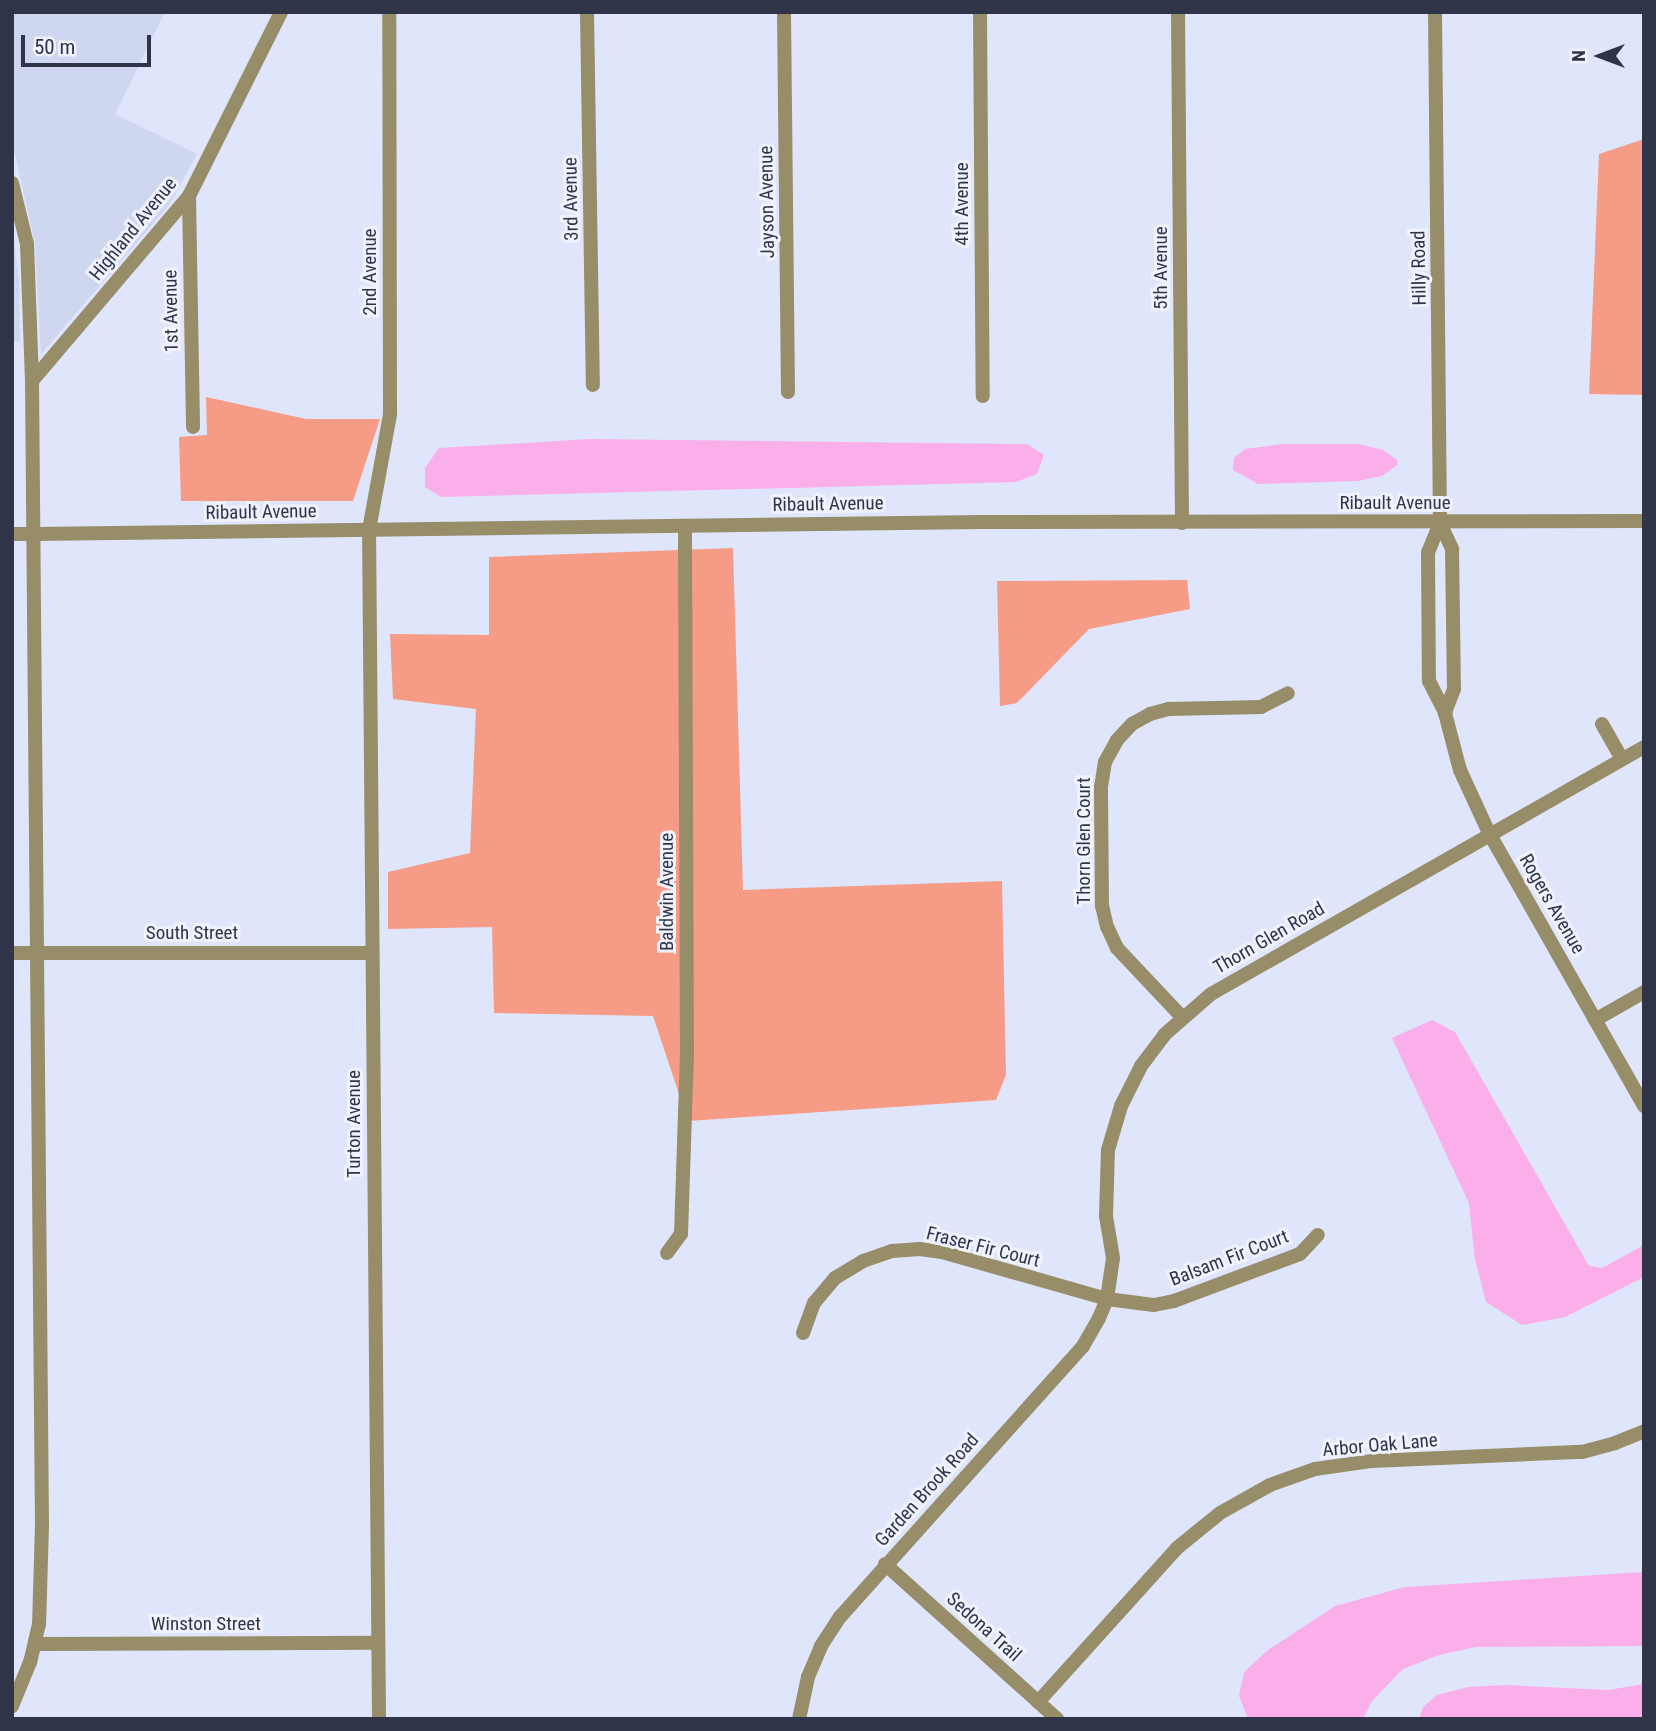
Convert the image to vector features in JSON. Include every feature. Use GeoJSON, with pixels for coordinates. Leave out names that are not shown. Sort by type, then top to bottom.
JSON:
{"type":"FeatureCollection","features":[{"type":"Feature","properties":{"kind":"street","name":"Highland Avenue"},"geometry":{"type":"LineString","coordinates":[[32,381],[189,196],[281,12]]}},
{"type":"Feature","properties":{"kind":"street","name":"2nd Avenue"},"geometry":{"type":"LineString","coordinates":[[369,530],[390,414],[389,12]]}},
{"type":"Feature","properties":{"kind":"street","name":"3rd Avenue"},"geometry":{"type":"LineString","coordinates":[[587,12],[593,385]]}},
{"type":"Feature","properties":{"kind":"street","name":"Jayson Avenue"},"geometry":{"type":"LineString","coordinates":[[784,12],[788,392]]}},
{"type":"Feature","properties":{"kind":"street","name":"4th Avenue"},"geometry":{"type":"LineString","coordinates":[[980,12],[983,396]]}},
{"type":"Feature","properties":{"kind":"street","name":"5th Avenue"},"geometry":{"type":"LineString","coordinates":[[1178,12],[1182,523]]}},
{"type":"Feature","properties":{"kind":"street","name":"Hilly Road"},"geometry":{"type":"LineString","coordinates":[[1435,12],[1440,523]]}},
{"type":"Feature","properties":{"kind":"street"},"geometry":{"type":"LineString","coordinates":[[12,183],[27,244],[32,381],[42,1538],[41,1597],[35,1644],[12,1706]]}},
{"type":"Feature","properties":{"kind":"street","name":"1st Avenue"},"geometry":{"type":"LineString","coordinates":[[189,196],[192,427]]}},
{"type":"Feature","properties":{"kind":"street","name":"Ribault Avenue"},"geometry":{"type":"LineString","coordinates":[[12,534],[982,522],[1644,521]]}},
{"type":"Feature","properties":{"kind":"street","name":"Rogers Avenue"},"geometry":{"type":"LineString","coordinates":[[1440,523],[1428,552],[1429,681],[1445,713],[1460,770],[1489,833],[1644,1106]]}},
{"type":"Feature","properties":{"kind":"street","name":"Rogers Avenue"},"geometry":{"type":"LineString","coordinates":[[1440,523],[1452,549],[1454,689],[1445,713]]}},
{"type":"Feature","properties":{"kind":"street","name":"Baldwin Avenue"},"geometry":{"type":"LineString","coordinates":[[667,1253],[681,1234],[687,1056],[685,526]]}},
{"type":"Feature","properties":{"kind":"street","name":"Turton Avenue"},"geometry":{"type":"LineString","coordinates":[[369,530],[379,1719]]}},
{"type":"Feature","properties":{"kind":"street","name":"Thorn Glen Court"},"geometry":{"type":"LineString","coordinates":[[1182,1017],[1117,947],[1107,928],[1102,906],[1101,787],[1105,762],[1117,740],[1132,724],[1150,714],[1169,709],[1261,707],[1288,693]]}},
{"type":"Feature","properties":{"kind":"street"},"geometry":{"type":"LineString","coordinates":[[1602,724],[1622,759]]}},
{"type":"Feature","properties":{"kind":"street","name":"Thorn Glen Road"},"geometry":{"type":"LineString","coordinates":[[1107,1299],[1113,1258],[1106,1216],[1108,1150],[1121,1106],[1141,1066],[1182,1017],[1211,994],[1489,833],[1644,747]]}},
{"type":"Feature","properties":{"kind":"street","name":"South Street"},"geometry":{"type":"LineString","coordinates":[[12,953],[372,953]]}},
{"type":"Feature","properties":{"kind":"street"},"geometry":{"type":"LineString","coordinates":[[1595,1020],[1644,992]]}},
{"type":"Feature","properties":{"kind":"street","name":"Balsam Fir Court"},"geometry":{"type":"LineString","coordinates":[[1107,1299],[1154,1304],[1174,1301],[1300,1254],[1318,1235]]}},
{"type":"Feature","properties":{"kind":"street","name":"Fraser Fir Court"},"geometry":{"type":"LineString","coordinates":[[803,1333],[814,1303],[835,1278],[863,1261],[892,1251],[920,1249],[942,1252],[1107,1299]]}},
{"type":"Feature","properties":{"kind":"street","name":"Garden Brook Road"},"geometry":{"type":"LineString","coordinates":[[799,1719],[808,1677],[821,1646],[840,1617],[1083,1346],[1107,1299]]}},
{"type":"Feature","properties":{"kind":"street","name":"Arbor Oak Lane"},"geometry":{"type":"LineString","coordinates":[[1038,1702],[1177,1548],[1220,1513],[1270,1485],[1315,1469],[1372,1461],[1582,1452],[1644,1431]]}},
{"type":"Feature","properties":{"kind":"street","name":"Sedona Trail"},"geometry":{"type":"LineString","coordinates":[[885,1564],[1057,1719]]}},
{"type":"Feature","properties":{"kind":"street","name":"Winston Street"},"geometry":{"type":"LineString","coordinates":[[35,1644],[378,1643]]}},
{"type":"Feature","properties":{"kind":"shaded area"},"geometry":{"type":"Polygon","coordinates":[[[12,12],[165,12],[115,114],[197,154],[169,205],[41,354],[35,244],[12,140],[12,12]]]}},
{"type":"Feature","properties":{"kind":"shaded area"},"geometry":{"type":"Polygon","coordinates":[[[1644,139],[1644,395],[1589,394],[1599,154],[1644,139]]]}},
{"type":"Feature","properties":{"kind":"shaded area"},"geometry":{"type":"Polygon","coordinates":[[[12,225],[19,282],[20,342],[12,341],[12,225]]]}},
{"type":"Feature","properties":{"kind":"shaded area"},"geometry":{"type":"Polygon","coordinates":[[[206,397],[306,419],[380,419],[353,501],[181,501],[179,437],[207,435],[206,397]]]}},
{"type":"Feature","properties":{"kind":"shaded area"},"geometry":{"type":"Polygon","coordinates":[[[590,439],[1027,444],[1044,455],[1037,474],[1016,482],[441,497],[425,487],[425,468],[439,448],[590,439]]]}},
{"type":"Feature","properties":{"kind":"shaded area"},"geometry":{"type":"Polygon","coordinates":[[[1283,444],[1359,444],[1383,450],[1397,460],[1397,465],[1382,476],[1358,481],[1258,484],[1233,470],[1234,458],[1245,449],[1283,444]]]}},
{"type":"Feature","properties":{"kind":"shaded area"},"geometry":{"type":"Polygon","coordinates":[[[733,548],[743,890],[1002,881],[1006,1075],[996,1100],[688,1121],[653,1016],[494,1013],[492,927],[388,929],[388,872],[470,853],[476,709],[393,699],[390,634],[489,635],[489,557],[733,548]]]}},
{"type":"Feature","properties":{"kind":"shaded area"},"geometry":{"type":"Polygon","coordinates":[[[1187,580],[1190,609],[1089,629],[1017,703],[1000,706],[997,581],[1187,580]]]}},
{"type":"Feature","properties":{"kind":"shaded area"},"geometry":{"type":"Polygon","coordinates":[[[1432,1020],[1455,1032],[1589,1266],[1602,1268],[1644,1245],[1644,1277],[1565,1317],[1522,1325],[1486,1302],[1475,1260],[1469,1203],[1392,1038],[1432,1020]]]}},
{"type":"Feature","properties":{"kind":"shaded area"},"geometry":{"type":"Polygon","coordinates":[[[1644,1572],[1644,1646],[1476,1647],[1439,1655],[1403,1669],[1372,1701],[1363,1719],[1248,1719],[1239,1696],[1244,1672],[1268,1650],[1335,1606],[1405,1587],[1644,1572]]]}},
{"type":"Feature","properties":{"kind":"shaded area"},"geometry":{"type":"Polygon","coordinates":[[[1644,1684],[1644,1719],[1419,1719],[1423,1707],[1437,1695],[1468,1687],[1505,1685],[1608,1690],[1644,1684]]]}}]}
